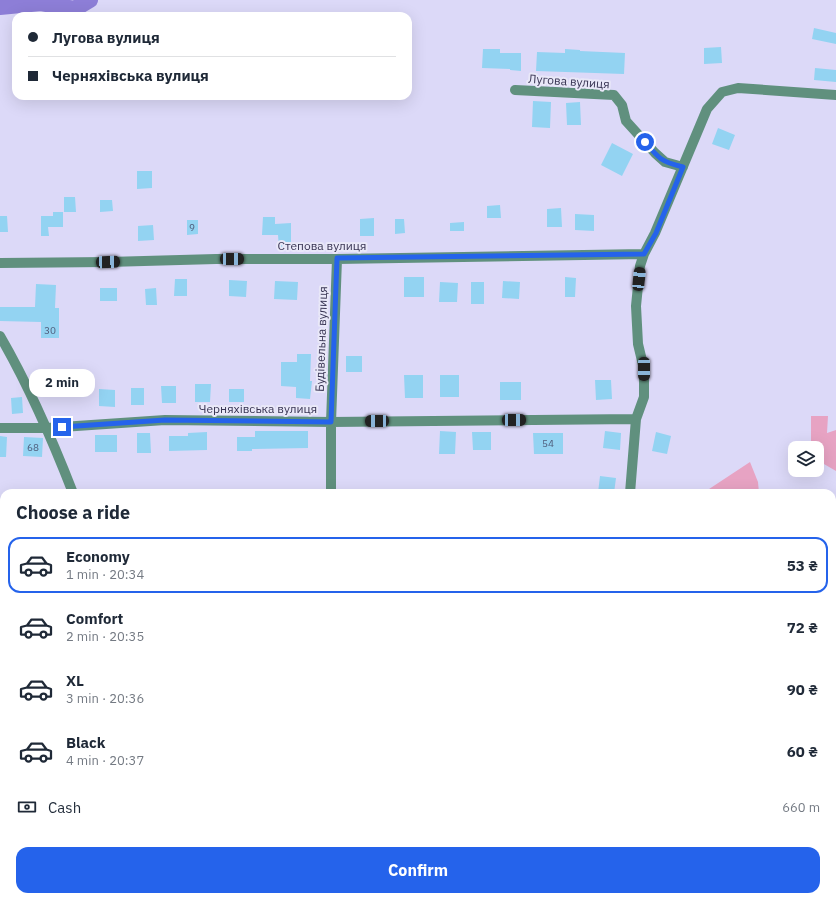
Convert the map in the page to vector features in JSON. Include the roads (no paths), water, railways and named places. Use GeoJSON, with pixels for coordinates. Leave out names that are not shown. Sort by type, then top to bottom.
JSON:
{"type":"FeatureCollection","features":[{"type":"Feature","properties":{"kind":"street"},"geometry":{"type":"LineString","coordinates":[[630,489],[636,419],[644,397],[644,369],[638,344],[636,306],[640,266],[644,254],[656,233],[706,109],[722,92],[738,88],[836,95]]}},
{"type":"Feature","properties":{"kind":"street","name":"Лугова вулиця"},"geometry":{"type":"LineString","coordinates":[[515,90],[614,95],[622,105],[626,121],[655,153],[666,162],[683,167]]}},
{"type":"Feature","properties":{"kind":"street","name":"Степова вулиця"},"geometry":{"type":"LineString","coordinates":[[5,262],[108,262],[216,259],[644,254]]}},
{"type":"Feature","properties":{"kind":"street","name":"Будівельна вулиця"},"geometry":{"type":"LineString","coordinates":[[331,489],[331,422],[337,258]]}},
{"type":"Feature","properties":{"kind":"street"},"geometry":{"type":"LineString","coordinates":[[0,268],[5,262]]}},
{"type":"Feature","properties":{"kind":"street"},"geometry":{"type":"LineString","coordinates":[[0,336],[14,360],[47,428],[71,489]]}},
{"type":"Feature","properties":{"kind":"street","name":"Черняхівська вулиця"},"geometry":{"type":"LineString","coordinates":[[0,428],[47,428],[165,420],[331,422],[636,419]]}},
{"type":"Feature","properties":{"kind":"waterway"},"geometry":{"type":"LineString","coordinates":[[0,7],[41,3],[75,9],[90,0]]}}]}
